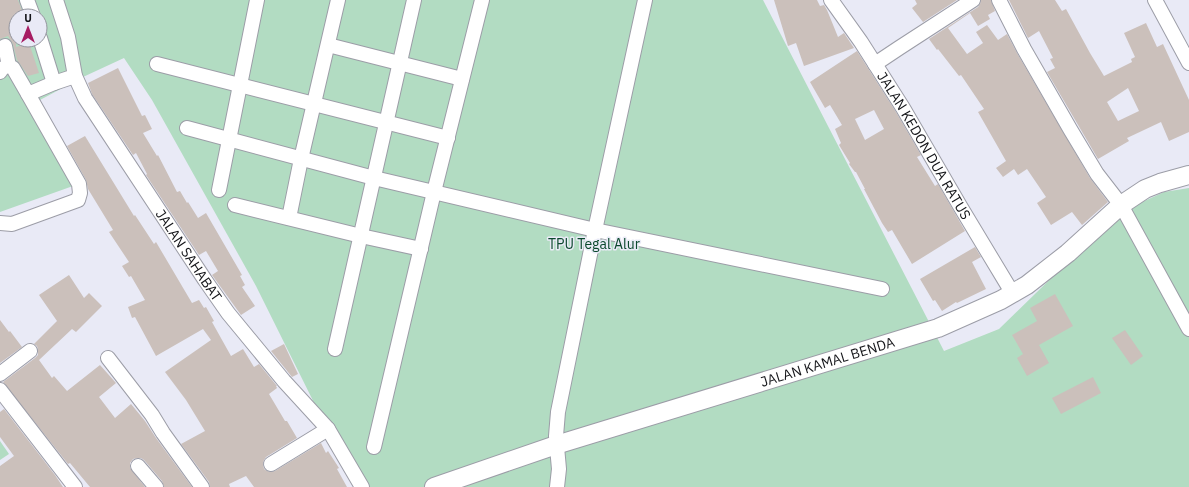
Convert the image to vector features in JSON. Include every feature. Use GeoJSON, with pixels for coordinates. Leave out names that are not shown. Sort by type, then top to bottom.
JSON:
{"type":"FeatureCollection","features":[{"type":"Feature","properties":{"kind":"main road","name":"JALAN KAMAL BENDA"},"geometry":{"type":"LineString","coordinates":[[434,487],[557,457],[945,325],[1013,294],[1027,285],[1125,212],[1145,189],[1189,175]]}},
{"type":"Feature","properties":{"kind":"street","name":"JALAN SAHABAT"},"geometry":{"type":"LineString","coordinates":[[56,0],[68,37],[75,76],[85,98],[200,274],[228,313],[284,381],[328,430],[362,487]]}},
{"type":"Feature","properties":{"kind":"street"},"geometry":{"type":"LineString","coordinates":[[219,190],[257,0]]}},
{"type":"Feature","properties":{"kind":"street"},"geometry":{"type":"LineString","coordinates":[[289,218],[301,159],[338,0]]}},
{"type":"Feature","properties":{"kind":"street"},"geometry":{"type":"LineString","coordinates":[[335,349],[414,0]]}},
{"type":"Feature","properties":{"kind":"street"},"geometry":{"type":"LineString","coordinates":[[374,447],[434,192],[482,0]]}},
{"type":"Feature","properties":{"kind":"street"},"geometry":{"type":"LineString","coordinates":[[557,487],[556,436],[558,412],[595,230],[645,0]]}},
{"type":"Feature","properties":{"kind":"street","name":"JALAN KEDON DUA RATUS"},"geometry":{"type":"LineString","coordinates":[[831,0],[861,42],[903,108],[1013,294]]}},
{"type":"Feature","properties":{"kind":"street"},"geometry":{"type":"LineString","coordinates":[[875,64],[973,0]]}},
{"type":"Feature","properties":{"kind":"street"},"geometry":{"type":"LineString","coordinates":[[999,0],[1024,49],[1097,174],[1125,212],[1189,329]]}},
{"type":"Feature","properties":{"kind":"street"},"geometry":{"type":"LineString","coordinates":[[1155,0],[1189,63]]}},
{"type":"Feature","properties":{"kind":"street"},"geometry":{"type":"LineString","coordinates":[[328,45],[462,80]]}},
{"type":"Feature","properties":{"kind":"street"},"geometry":{"type":"LineString","coordinates":[[0,223],[12,224],[78,200],[80,193],[79,184],[13,68],[5,69],[5,46]]}},
{"type":"Feature","properties":{"kind":"street"},"geometry":{"type":"LineString","coordinates":[[43,48],[54,83]]}},
{"type":"Feature","properties":{"kind":"street"},"geometry":{"type":"LineString","coordinates":[[157,64],[448,138]]}},
{"type":"Feature","properties":{"kind":"street"},"geometry":{"type":"LineString","coordinates":[[28,94],[75,76]]}},
{"type":"Feature","properties":{"kind":"street"},"geometry":{"type":"LineString","coordinates":[[186,128],[374,178],[595,230],[882,289]]}},
{"type":"Feature","properties":{"kind":"street"},"geometry":{"type":"LineString","coordinates":[[235,205],[421,249]]}},
{"type":"Feature","properties":{"kind":"street"},"geometry":{"type":"LineString","coordinates":[[0,374],[30,351]]}},
{"type":"Feature","properties":{"kind":"street"},"geometry":{"type":"LineString","coordinates":[[108,358],[152,415],[163,433],[202,487]]}},
{"type":"Feature","properties":{"kind":"street"},"geometry":{"type":"LineString","coordinates":[[0,390],[75,487]]}},
{"type":"Feature","properties":{"kind":"street"},"geometry":{"type":"LineString","coordinates":[[271,464],[328,430]]}},
{"type":"Feature","properties":{"kind":"street"},"geometry":{"type":"LineString","coordinates":[[138,466],[156,487]]}},
{"type":"Feature","properties":{"kind":"green space","name":"TPU Tegal Alur"},"geometry":{"type":"Polygon","coordinates":[[[0,0],[763,0],[944,351],[999,329],[1077,253],[1127,209],[1164,192],[1189,188],[1189,487],[361,487],[335,445],[256,286],[152,100],[124,58],[83,77],[40,100],[73,186],[0,212],[0,0]]]}},
{"type":"Feature","properties":{"kind":"green space"},"geometry":{"type":"Polygon","coordinates":[[[0,441],[9,454],[0,460],[0,441]]]}},
{"type":"Feature","properties":{"kind":"building"},"geometry":{"type":"Polygon","coordinates":[[[0,0],[18,0],[21,8],[8,8],[8,36],[0,39],[0,0]]]}},
{"type":"Feature","properties":{"kind":"building"},"geometry":{"type":"Polygon","coordinates":[[[774,0],[817,0],[820,6],[824,5],[827,10],[838,37],[844,33],[854,48],[804,66],[796,43],[788,46],[774,0]]]}},
{"type":"Feature","properties":{"kind":"building"},"geometry":{"type":"Polygon","coordinates":[[[915,0],[957,0],[923,22],[912,8],[917,4],[915,0]]]}},
{"type":"Feature","properties":{"kind":"building"},"geometry":{"type":"Polygon","coordinates":[[[981,0],[991,0],[995,11],[988,15],[990,19],[978,26],[970,13],[948,28],[967,54],[983,43],[976,32],[987,25],[998,40],[1007,34],[1090,178],[1108,202],[1082,225],[1072,212],[1051,225],[1037,203],[1046,197],[1027,169],[1018,175],[1014,169],[1003,177],[996,168],[1006,161],[978,112],[984,109],[961,75],[959,76],[929,39],[978,7],[981,0]]]}},
{"type":"Feature","properties":{"kind":"building"},"geometry":{"type":"Polygon","coordinates":[[[1009,0],[1055,0],[1062,11],[1066,9],[1104,76],[1132,62],[1131,59],[1135,57],[1124,33],[1146,23],[1157,47],[1163,44],[1189,100],[1189,132],[1169,141],[1161,122],[1127,138],[1129,141],[1098,159],[1047,72],[1055,68],[1050,59],[1053,58],[1039,31],[1028,38],[1009,0]],[[1128,88],[1107,102],[1118,121],[1139,111],[1128,88]]]}},
{"type":"Feature","properties":{"kind":"building"},"geometry":{"type":"Polygon","coordinates":[[[14,48],[31,48],[39,73],[28,76],[17,60],[14,48]]]}},
{"type":"Feature","properties":{"kind":"building"},"geometry":{"type":"Polygon","coordinates":[[[857,51],[896,112],[921,155],[917,157],[935,186],[938,184],[965,231],[912,264],[892,230],[888,232],[882,223],[856,172],[849,164],[850,163],[839,145],[841,143],[835,129],[842,125],[830,105],[825,108],[810,82],[857,51]],[[874,110],[855,119],[865,140],[884,129],[874,110]]]}},
{"type":"Feature","properties":{"kind":"building"},"geometry":{"type":"Polygon","coordinates":[[[118,68],[142,116],[145,115],[152,129],[143,133],[157,156],[158,155],[177,192],[180,191],[198,218],[206,213],[242,275],[240,276],[245,285],[242,287],[255,306],[241,315],[212,275],[218,271],[206,251],[199,255],[146,175],[147,174],[136,153],[133,155],[92,94],[88,83],[118,68]]]}},
{"type":"Feature","properties":{"kind":"building"},"geometry":{"type":"Polygon","coordinates":[[[85,136],[134,216],[135,215],[154,244],[156,242],[192,303],[199,300],[204,308],[206,307],[214,321],[212,322],[231,356],[243,349],[254,367],[259,364],[277,386],[277,388],[269,394],[297,438],[266,457],[263,464],[264,469],[271,472],[275,471],[321,443],[326,453],[328,451],[339,468],[337,469],[347,487],[254,487],[246,476],[229,484],[230,487],[210,487],[209,482],[181,444],[205,431],[186,400],[165,372],[211,340],[203,329],[156,356],[135,317],[132,318],[128,307],[145,300],[131,276],[129,277],[122,266],[129,262],[109,232],[113,230],[88,189],[86,180],[67,146],[85,136]]]}},
{"type":"Feature","properties":{"kind":"building"},"geometry":{"type":"Polygon","coordinates":[[[975,247],[981,257],[972,262],[986,289],[957,303],[956,302],[942,311],[935,300],[933,301],[920,279],[975,247]]]}},
{"type":"Feature","properties":{"kind":"building"},"geometry":{"type":"Polygon","coordinates":[[[69,275],[84,298],[89,293],[102,306],[76,332],[72,329],[39,360],[52,378],[54,376],[67,391],[100,365],[116,383],[99,397],[115,418],[131,404],[145,421],[192,487],[164,487],[162,481],[144,460],[137,458],[133,459],[130,463],[130,468],[145,487],[90,487],[70,463],[68,464],[3,382],[38,355],[37,346],[34,344],[57,321],[39,295],[69,275]]]}},
{"type":"Feature","properties":{"kind":"building"},"geometry":{"type":"Polygon","coordinates":[[[1055,294],[1073,326],[1039,345],[1049,363],[1027,376],[1017,358],[1023,354],[1012,335],[1037,321],[1030,308],[1055,294]]]}},
{"type":"Feature","properties":{"kind":"building"},"geometry":{"type":"Polygon","coordinates":[[[0,320],[22,347],[0,363],[0,320]]]}},
{"type":"Feature","properties":{"kind":"building"},"geometry":{"type":"Polygon","coordinates":[[[1125,330],[1143,356],[1131,365],[1112,338],[1125,330]]]}},
{"type":"Feature","properties":{"kind":"building"},"geometry":{"type":"Polygon","coordinates":[[[284,344],[298,374],[292,377],[271,351],[284,344]]]}},
{"type":"Feature","properties":{"kind":"building"},"geometry":{"type":"Polygon","coordinates":[[[1093,377],[1101,393],[1061,414],[1052,398],[1093,377]]]}},
{"type":"Feature","properties":{"kind":"building"},"geometry":{"type":"Polygon","coordinates":[[[4,409],[63,487],[0,487],[0,466],[14,456],[0,437],[0,412],[4,409]]]}}]}
